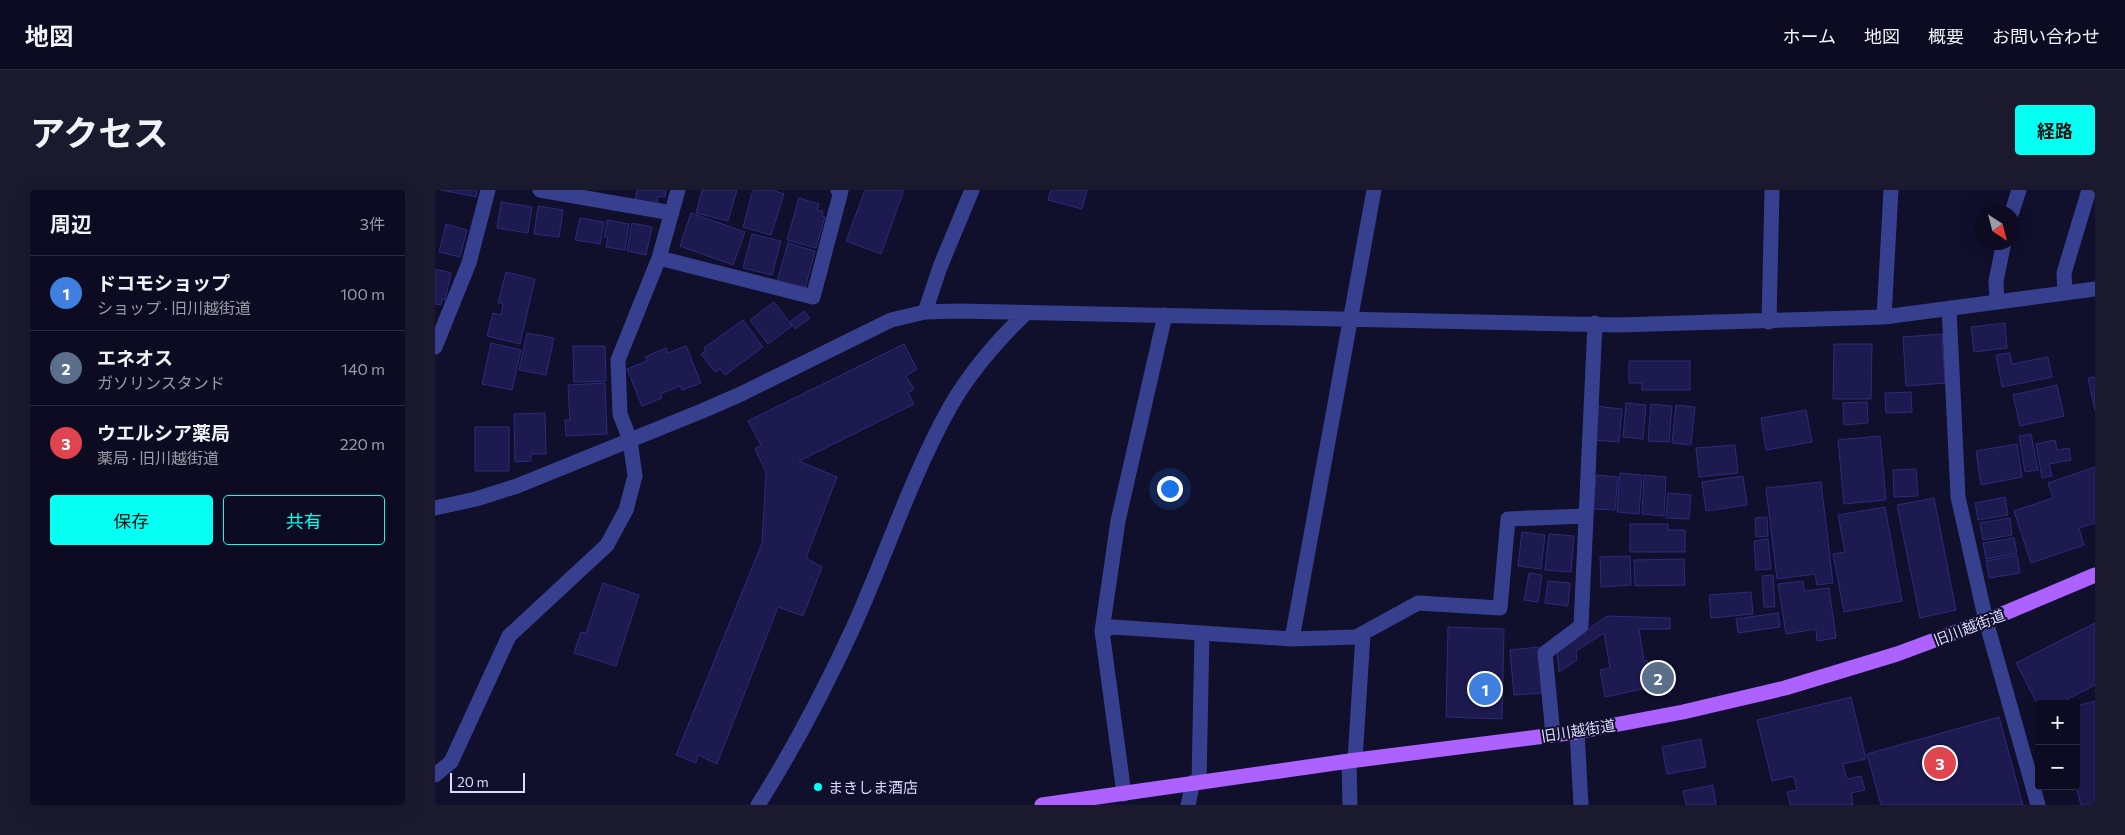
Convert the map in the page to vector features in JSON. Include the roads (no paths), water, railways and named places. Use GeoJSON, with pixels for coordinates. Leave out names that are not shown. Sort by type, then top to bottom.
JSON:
{"type":"FeatureCollection","features":[{"type":"Feature","properties":{"kind":"main road","name":"旧川越街道"},"geometry":{"type":"LineString","coordinates":[[1042,805],[1352,760],[1577,732],[1683,712],[1785,688],[1897,654],[1986,621],[2095,575]]}},
{"type":"Feature","properties":{"kind":"street"},"geometry":{"type":"LineString","coordinates":[[435,347],[469,263],[488,190]]}},
{"type":"Feature","properties":{"kind":"street"},"geometry":{"type":"LineString","coordinates":[[540,190],[672,213]]}},
{"type":"Feature","properties":{"kind":"street"},"geometry":{"type":"LineString","coordinates":[[435,775],[451,762],[509,636],[607,545],[626,510],[635,476],[630,440],[620,414],[618,360],[659,258],[678,190]]}},
{"type":"Feature","properties":{"kind":"street"},"geometry":{"type":"LineString","coordinates":[[659,258],[813,297],[841,191],[837,190]]}},
{"type":"Feature","properties":{"kind":"street"},"geometry":{"type":"LineString","coordinates":[[925,312],[940,266],[972,190]]}},
{"type":"Feature","properties":{"kind":"street"},"geometry":{"type":"LineString","coordinates":[[1292,639],[1374,190]]}},
{"type":"Feature","properties":{"kind":"street"},"geometry":{"type":"LineString","coordinates":[[1769,322],[1772,190]]}},
{"type":"Feature","properties":{"kind":"street"},"geometry":{"type":"LineString","coordinates":[[1884,317],[1891,190]]}},
{"type":"Feature","properties":{"kind":"street"},"geometry":{"type":"LineString","coordinates":[[2014,205],[2019,190]]}},
{"type":"Feature","properties":{"kind":"street"},"geometry":{"type":"LineString","coordinates":[[2065,293],[2065,273],[2089,190]]}},
{"type":"Feature","properties":{"kind":"street"},"geometry":{"type":"LineString","coordinates":[[1997,302],[1996,281],[2002,250]]}},
{"type":"Feature","properties":{"kind":"street"},"geometry":{"type":"LineString","coordinates":[[435,508],[476,499],[517,486],[741,394],[891,320],[925,312],[1595,323],[1769,322],[1884,317],[2095,289]]}},
{"type":"Feature","properties":{"kind":"street"},"geometry":{"type":"LineString","coordinates":[[1949,308],[1958,497],[1986,621],[2038,805]]}},
{"type":"Feature","properties":{"kind":"street"},"geometry":{"type":"LineString","coordinates":[[758,805],[789,755],[849,637],[928,450],[951,406],[995,343],[1025,313]]}},
{"type":"Feature","properties":{"kind":"street"},"geometry":{"type":"LineString","coordinates":[[1124,794],[1102,631],[1118,521],[1165,315]]}},
{"type":"Feature","properties":{"kind":"street"},"geometry":{"type":"LineString","coordinates":[[1553,735],[1545,653],[1581,626],[1595,323]]}},
{"type":"Feature","properties":{"kind":"street"},"geometry":{"type":"LineString","coordinates":[[1102,631],[1113,628],[1292,639],[1356,637],[1418,603],[1500,608],[1508,519],[1585,516]]}},
{"type":"Feature","properties":{"kind":"street"},"geometry":{"type":"LineString","coordinates":[[1188,805],[1196,782],[1202,633]]}},
{"type":"Feature","properties":{"kind":"street"},"geometry":{"type":"LineString","coordinates":[[1351,805],[1352,760],[1363,634]]}},
{"type":"Feature","properties":{"kind":"street"},"geometry":{"type":"LineString","coordinates":[[1577,732],[1581,805]]}},
{"type":"Feature","properties":{"kind":"place","name":"エネオス"},"geometry":{"type":"Point","coordinates":[1658,678]}},
{"type":"Feature","properties":{"kind":"place","name":"ドコモショップ"},"geometry":{"type":"Point","coordinates":[1485,689]}},
{"type":"Feature","properties":{"kind":"place","name":"ウエルシア薬局"},"geometry":{"type":"Point","coordinates":[1940,763]}},
{"type":"Feature","properties":{"kind":"place","name":"まきしま酒店"},"geometry":{"type":"Point","coordinates":[818,787]}}]}
